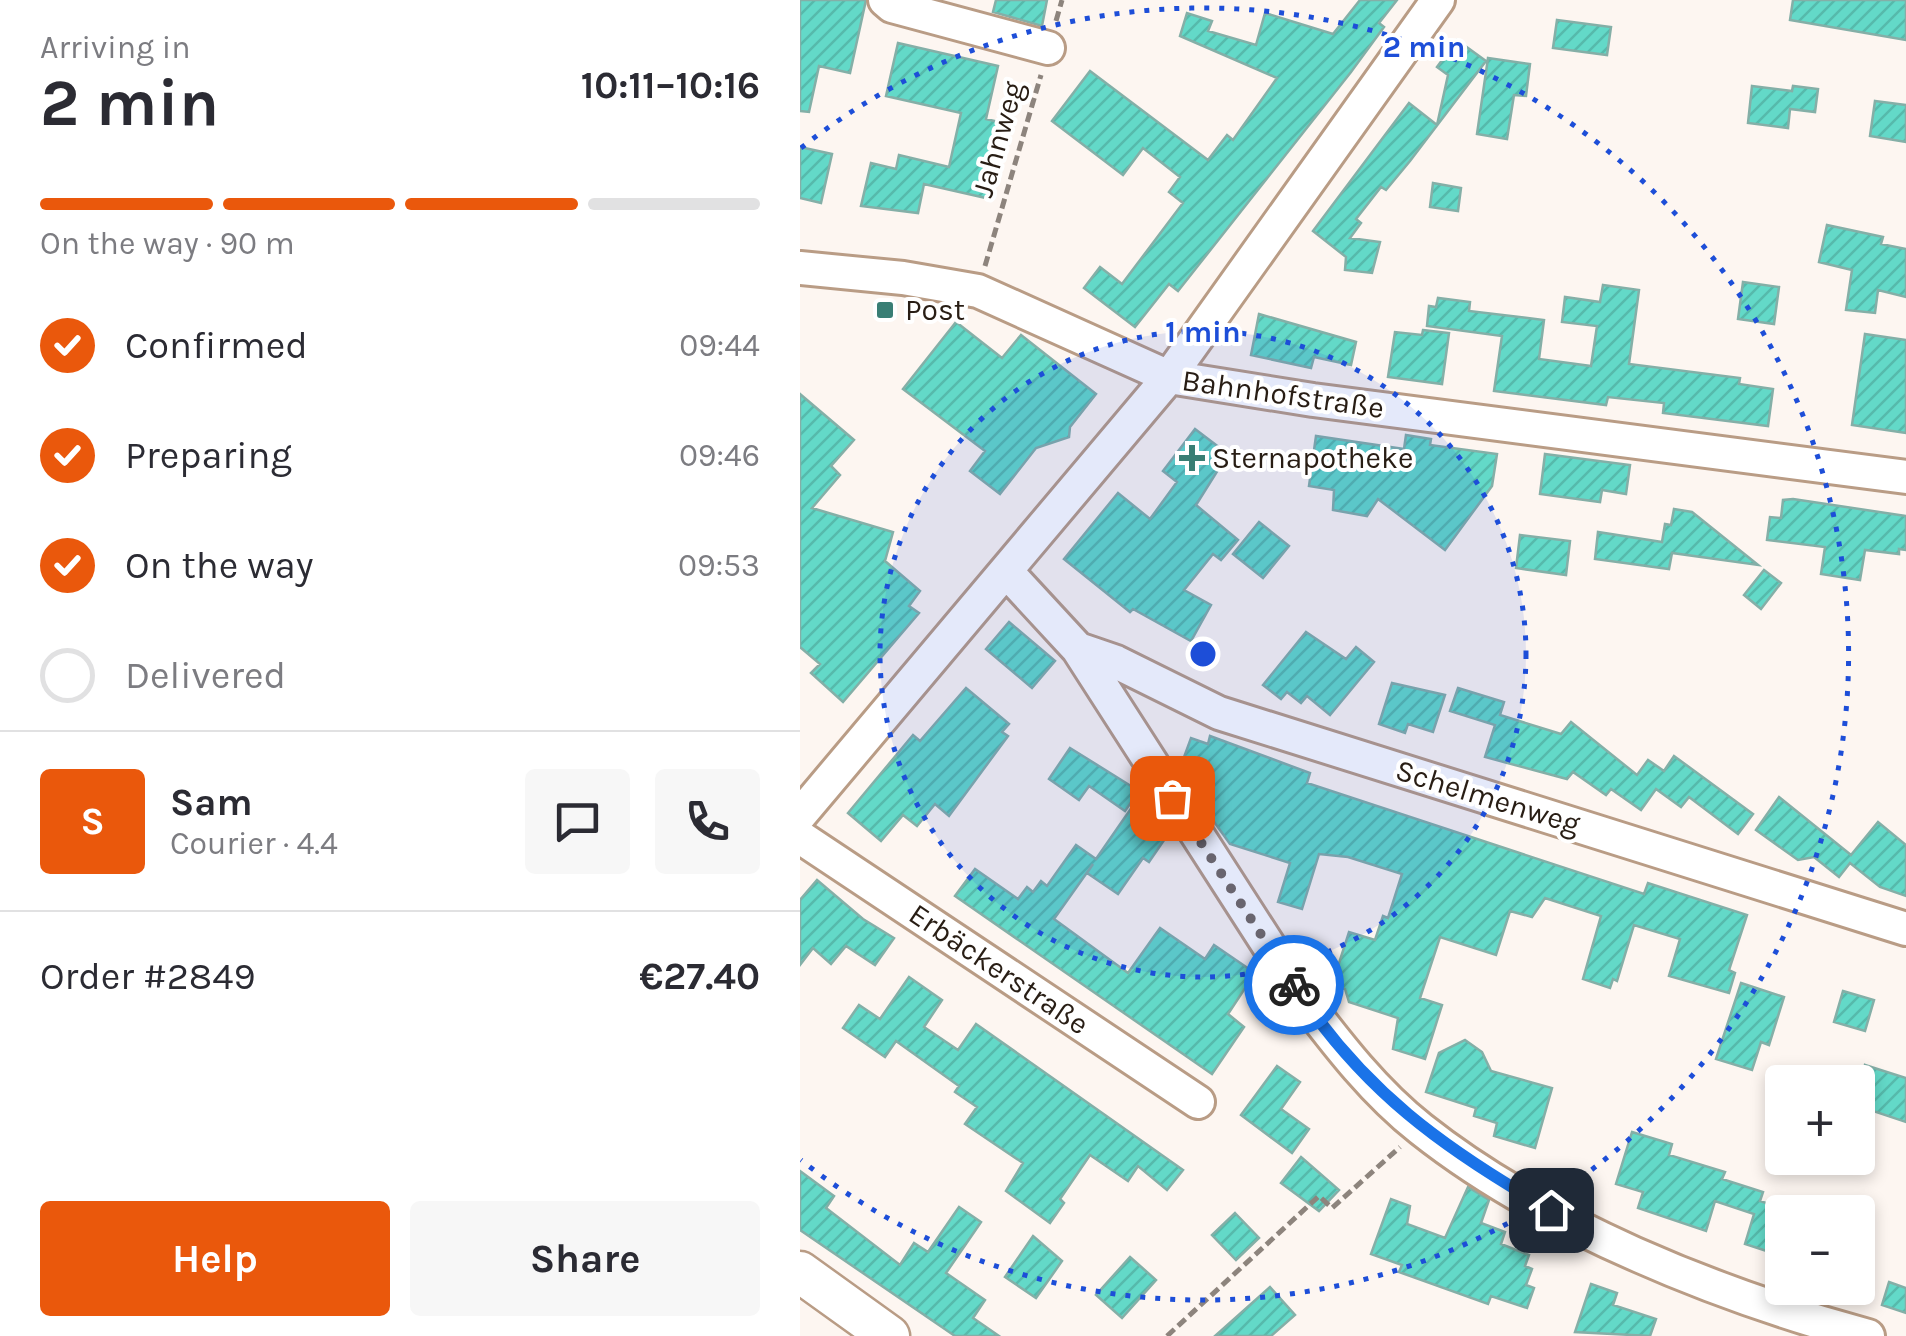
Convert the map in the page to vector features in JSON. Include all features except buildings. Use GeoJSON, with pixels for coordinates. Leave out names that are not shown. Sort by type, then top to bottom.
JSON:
{"type":"FeatureCollection","features":[{"type":"Feature","properties":{"kind":"street"},"geometry":{"type":"LineString","coordinates":[[886,0],[892,6],[1048,48]]}},
{"type":"Feature","properties":{"kind":"street"},"geometry":{"type":"LineString","coordinates":[[800,268],[903,278],[978,291],[1169,376],[1438,0]]}},
{"type":"Feature","properties":{"kind":"street","name":"Bahnhofstraße"},"geometry":{"type":"LineString","coordinates":[[800,816],[1169,376],[1312,400],[1906,477]]}},
{"type":"Feature","properties":{"kind":"street"},"geometry":{"type":"LineString","coordinates":[[1006,571],[1078,649],[1303,999],[1338,1045],[1420,1128],[1579,1226],[1696,1277],[1821,1324],[1868,1336]]}},
{"type":"Feature","properties":{"kind":"street","name":"Schelmenweg"},"geometry":{"type":"LineString","coordinates":[[1078,649],[1116,662],[1219,713],[1906,928]]}},
{"type":"Feature","properties":{"kind":"street","name":"Erbäckerstraße"},"geometry":{"type":"LineString","coordinates":[[800,837],[1198,1102]]}},
{"type":"Feature","properties":{"kind":"street"},"geometry":{"type":"LineString","coordinates":[[800,1272],[889,1336]]}},
{"type":"Feature","properties":{"kind":"path","name":"Jahnweg"},"geometry":{"type":"LineString","coordinates":[[978,291],[1062,0]]}},
{"type":"Feature","properties":{"kind":"path"},"geometry":{"type":"LineString","coordinates":[[1167,1336],[1319,1196],[1332,1208],[1420,1128]]}},
{"type":"Feature","properties":{"kind":"way so far"},"geometry":{"type":"LineString","coordinates":[[1172,798],[1294,985]]}},
{"type":"Feature","properties":{"kind":"place","name":"Post"},"geometry":{"type":"Point","coordinates":[885,310]}},
{"type":"Feature","properties":{"kind":"place","name":"Sternapotheke"},"geometry":{"type":"Point","coordinates":[1192,458]}},
{"type":"Feature","properties":{"kind":"route"},"geometry":{"type":"LineString","coordinates":[[1294,985],[1338,1045],[1420,1128],[1551,1210]]}}]}
